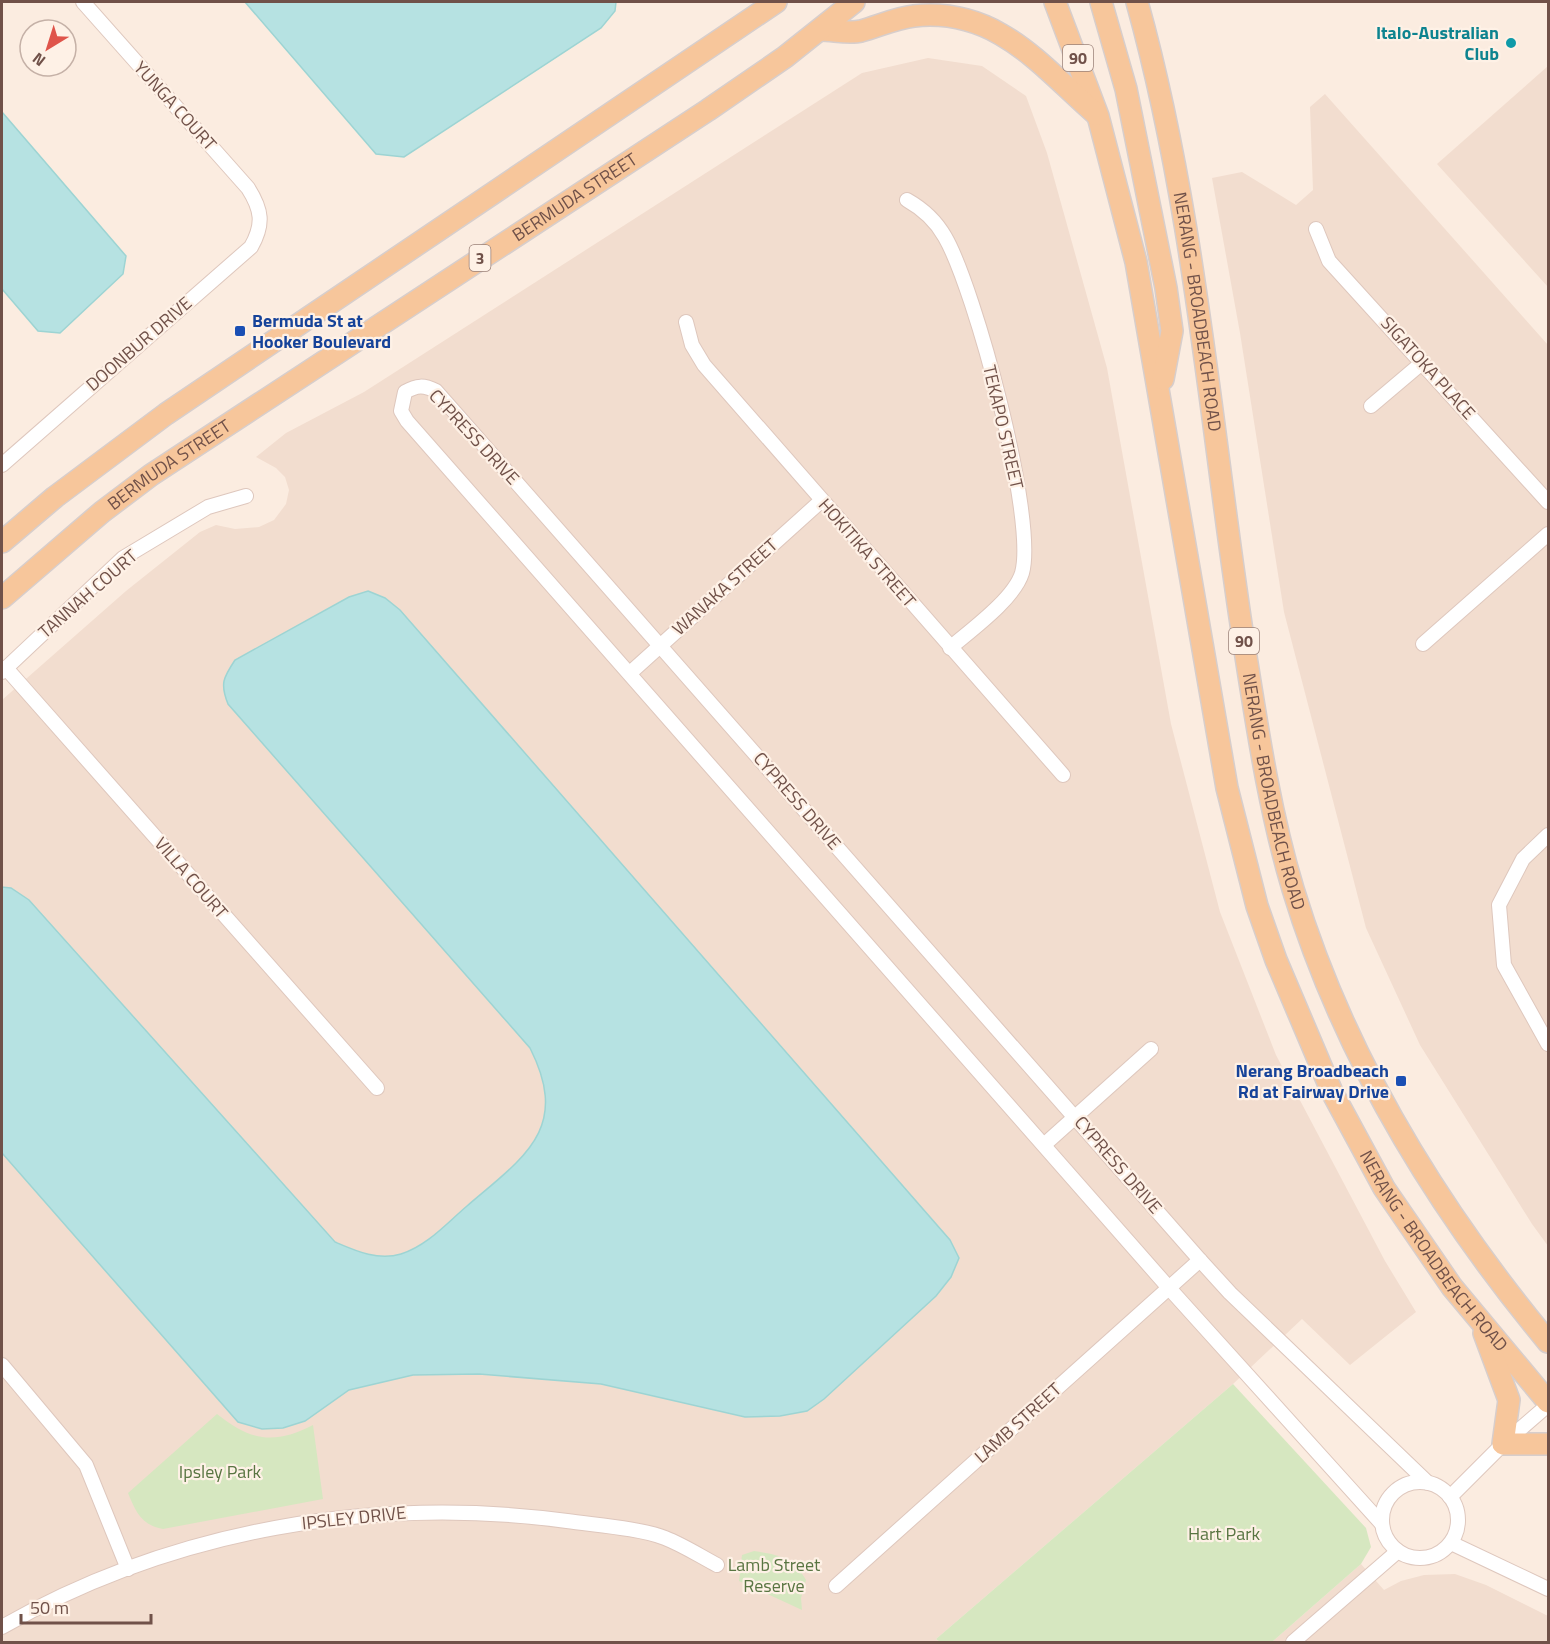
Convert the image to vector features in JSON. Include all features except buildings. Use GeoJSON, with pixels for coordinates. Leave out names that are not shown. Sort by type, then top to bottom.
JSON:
{"type":"FeatureCollection","features":[{"type":"Feature","properties":{"kind":"main road"},"geometry":{"type":"LineString","coordinates":[[2,542],[55,497],[166,414],[776,2]]}},
{"type":"Feature","properties":{"kind":"main road","name":"BERMUDA STREET"},"geometry":{"type":"LineString","coordinates":[[2,598],[102,512],[151,475],[708,110],[820,30],[854,2]]}},
{"type":"Feature","properties":{"kind":"main road","name":"90"},"geometry":{"type":"LineString","coordinates":[[1056,2],[1098,116]]}},
{"type":"Feature","properties":{"kind":"main road"},"geometry":{"type":"LineString","coordinates":[[1101,2],[1126,89],[1166,288],[1172,331],[1160,393]]}},
{"type":"Feature","properties":{"kind":"main road","name":"NERANG - BROADBEACH ROAD"},"geometry":{"type":"LineString","coordinates":[[1137,2],[1168,127],[1266,782],[1294,890],[1346,1027],[1383,1102],[1442,1201],[1507,1291],[1548,1342]]}},
{"type":"Feature","properties":{"kind":"main road"},"geometry":{"type":"LineString","coordinates":[[820,30],[859,32],[915,16],[972,21],[1013,40],[1098,116]]}},
{"type":"Feature","properties":{"kind":"main road","name":"NERANG - BROADBEACH ROAD"},"geometry":{"type":"LineString","coordinates":[[1098,116],[1136,262],[1227,788],[1264,928],[1313,1052],[1355,1138],[1411,1229],[1481,1323],[1548,1404]]}},
{"type":"Feature","properties":{"kind":"main road"},"geometry":{"type":"LineString","coordinates":[[1507,1291],[1548,1321]]}},
{"type":"Feature","properties":{"kind":"main road"},"geometry":{"type":"LineString","coordinates":[[1481,1323],[1509,1400],[1503,1444],[1548,1444]]}},
{"type":"Feature","properties":{"kind":"street","name":"YUNGA COURT"},"geometry":{"type":"LineString","coordinates":[[83,2],[248,188],[261,214]]}},
{"type":"Feature","properties":{"kind":"street","name":"TEKAPO STREET"},"geometry":{"type":"LineString","coordinates":[[907,200],[930,217],[945,236],[965,281],[995,387],[1025,533],[1025,560],[1021,576],[1012,590],[950,648]]}},
{"type":"Feature","properties":{"kind":"street","name":"DOONBUR DRIVE"},"geometry":{"type":"LineString","coordinates":[[2,464],[251,247],[261,226],[261,214]]}},
{"type":"Feature","properties":{"kind":"street","name":"SIGATOKA PLACE"},"geometry":{"type":"LineString","coordinates":[[1316,229],[1329,261],[1548,502]]}},
{"type":"Feature","properties":{"kind":"street","name":"HOKITIKA STREET"},"geometry":{"type":"LineString","coordinates":[[686,322],[692,345],[704,365],[1063,775]]}},
{"type":"Feature","properties":{"kind":"street"},"geometry":{"type":"LineString","coordinates":[[1371,406],[1423,362]]}},
{"type":"Feature","properties":{"kind":"street","name":"CYPRESS DRIVE"},"geometry":{"type":"LineString","coordinates":[[1382,1524],[1169,1288],[1045,1144],[407,421],[402,411],[405,392],[414,386],[426,386],[436,391],[1200,1260],[1230,1293],[1428,1483]]}},
{"type":"Feature","properties":{"kind":"street","name":"TANNAH COURT"},"geometry":{"type":"LineString","coordinates":[[4,670],[123,558],[208,507],[246,496]]}},
{"type":"Feature","properties":{"kind":"street","name":"WANAKA STREET"},"geometry":{"type":"LineString","coordinates":[[630,673],[821,501]]}},
{"type":"Feature","properties":{"kind":"street"},"geometry":{"type":"LineString","coordinates":[[1423,644],[1548,534]]}},
{"type":"Feature","properties":{"kind":"street","name":"VILLA COURT"},"geometry":{"type":"LineString","coordinates":[[4,670],[377,1088]]}},
{"type":"Feature","properties":{"kind":"street"},"geometry":{"type":"LineString","coordinates":[[1548,835],[1523,859],[1499,905],[1504,965],[1548,1044]]}},
{"type":"Feature","properties":{"kind":"street"},"geometry":{"type":"LineString","coordinates":[[1045,1144],[1151,1049]]}},
{"type":"Feature","properties":{"kind":"street","name":"LAMB STREET"},"geometry":{"type":"LineString","coordinates":[[836,1586],[1200,1260]]}},
{"type":"Feature","properties":{"kind":"street"},"geometry":{"type":"LineString","coordinates":[[2,1365],[86,1465],[128,1569]]}},
{"type":"Feature","properties":{"kind":"street"},"geometry":{"type":"LineString","coordinates":[[1450,1497],[1503,1444],[1548,1404]]}},
{"type":"Feature","properties":{"kind":"street"},"geometry":{"type":"LineString","coordinates":[[1428,1483],[1450,1497],[1458,1520],[1451,1544],[1441,1552],[1422,1559],[1398,1551],[1389,1542],[1382,1524],[1383,1509],[1395,1492],[1407,1484],[1428,1483]]}},
{"type":"Feature","properties":{"kind":"street","name":"IPSLEY DRIVE"},"geometry":{"type":"LineString","coordinates":[[2,1627],[50,1601],[128,1569],[244,1534],[316,1520],[403,1512],[524,1516],[600,1526],[663,1537],[717,1565]]}},
{"type":"Feature","properties":{"kind":"street"},"geometry":{"type":"LineString","coordinates":[[1451,1544],[1548,1589]]}},
{"type":"Feature","properties":{"kind":"street"},"geometry":{"type":"LineString","coordinates":[[1293,1642],[1398,1551]]}},
{"type":"Feature","properties":{"kind":"shaded area"},"geometry":{"type":"Polygon","coordinates":[[[928,58],[982,66],[1026,96],[1047,153],[1107,368],[1171,724],[1220,912],[1276,1055],[1385,1261],[1416,1312],[1350,1365],[1302,1319],[1233,1384],[936,1639],[940,1642],[2,1642],[2,700],[126,591],[200,532],[216,525],[235,529],[259,527],[274,520],[286,504],[289,490],[285,477],[276,468],[256,457],[286,433],[364,392],[862,73],[928,58]]]}},
{"type":"Feature","properties":{"kind":"shaded area"},"geometry":{"type":"Polygon","coordinates":[[[1548,66],[1548,287],[1437,164],[1548,66]]]}},
{"type":"Feature","properties":{"kind":"shaded area"},"geometry":{"type":"Polygon","coordinates":[[[1325,94],[1548,345],[1548,1246],[1420,1045],[1366,928],[1284,612],[1240,333],[1212,178],[1242,172],[1296,205],[1313,190],[1310,107],[1325,94]]]}},
{"type":"Feature","properties":{"kind":"shaded area"},"geometry":{"type":"Polygon","coordinates":[[[1361,1564],[1384,1590],[1401,1581],[1424,1575],[1455,1574],[1486,1585],[1548,1616],[1548,1642],[1272,1642],[1361,1564]]]}},
{"type":"Feature","properties":{"kind":"green space","name":"Hart Park"},"geometry":{"type":"Polygon","coordinates":[[[1233,1384],[1366,1528],[1371,1547],[1361,1564],[1272,1642],[940,1642],[936,1639],[1233,1384]]]}},
{"type":"Feature","properties":{"kind":"green space","name":"Ipsley Park"},"geometry":{"type":"Polygon","coordinates":[[[217,1414],[241,1430],[263,1437],[286,1436],[313,1425],[323,1499],[163,1529],[144,1521],[128,1493],[217,1414]]]}},
{"type":"Feature","properties":{"kind":"green space","name":"Lamb Street Reserve"},"geometry":{"type":"Polygon","coordinates":[[[754,1551],[784,1558],[801,1572],[806,1580],[801,1598],[802,1610],[739,1581],[742,1555],[754,1551]]]}},
{"type":"Feature","properties":{"kind":"water"},"geometry":{"type":"Polygon","coordinates":[[[245,2],[616,2],[615,11],[601,28],[404,157],[376,154],[245,2]]]}},
{"type":"Feature","properties":{"kind":"water"},"geometry":{"type":"Polygon","coordinates":[[[2,112],[126,256],[123,274],[60,333],[38,331],[2,289],[2,112]]]}},
{"type":"Feature","properties":{"kind":"water"},"geometry":{"type":"Polygon","coordinates":[[[368,591],[385,598],[400,610],[950,1240],[959,1258],[951,1277],[936,1296],[824,1399],[807,1411],[780,1416],[745,1417],[601,1384],[479,1374],[413,1375],[349,1390],[305,1421],[283,1428],[262,1429],[238,1422],[2,1153],[2,887],[11,888],[29,900],[335,1242],[376,1256],[401,1254],[419,1246],[507,1172],[523,1156],[535,1139],[543,1121],[545,1100],[541,1076],[530,1048],[228,704],[224,681],[235,660],[349,597],[368,591]]]}},
{"type":"Feature","properties":{"kind":"place","name":"Italo-Australian Club"},"geometry":{"type":"Point","coordinates":[1511,43]}},
{"type":"Feature","properties":{"kind":"place","name":"Bermuda St at Hooker Boulevard"},"geometry":{"type":"Point","coordinates":[240,331]}},
{"type":"Feature","properties":{"kind":"place","name":"Nerang Broadbeach Rd at Fairway Drive"},"geometry":{"type":"Point","coordinates":[1401,1081]}}]}
